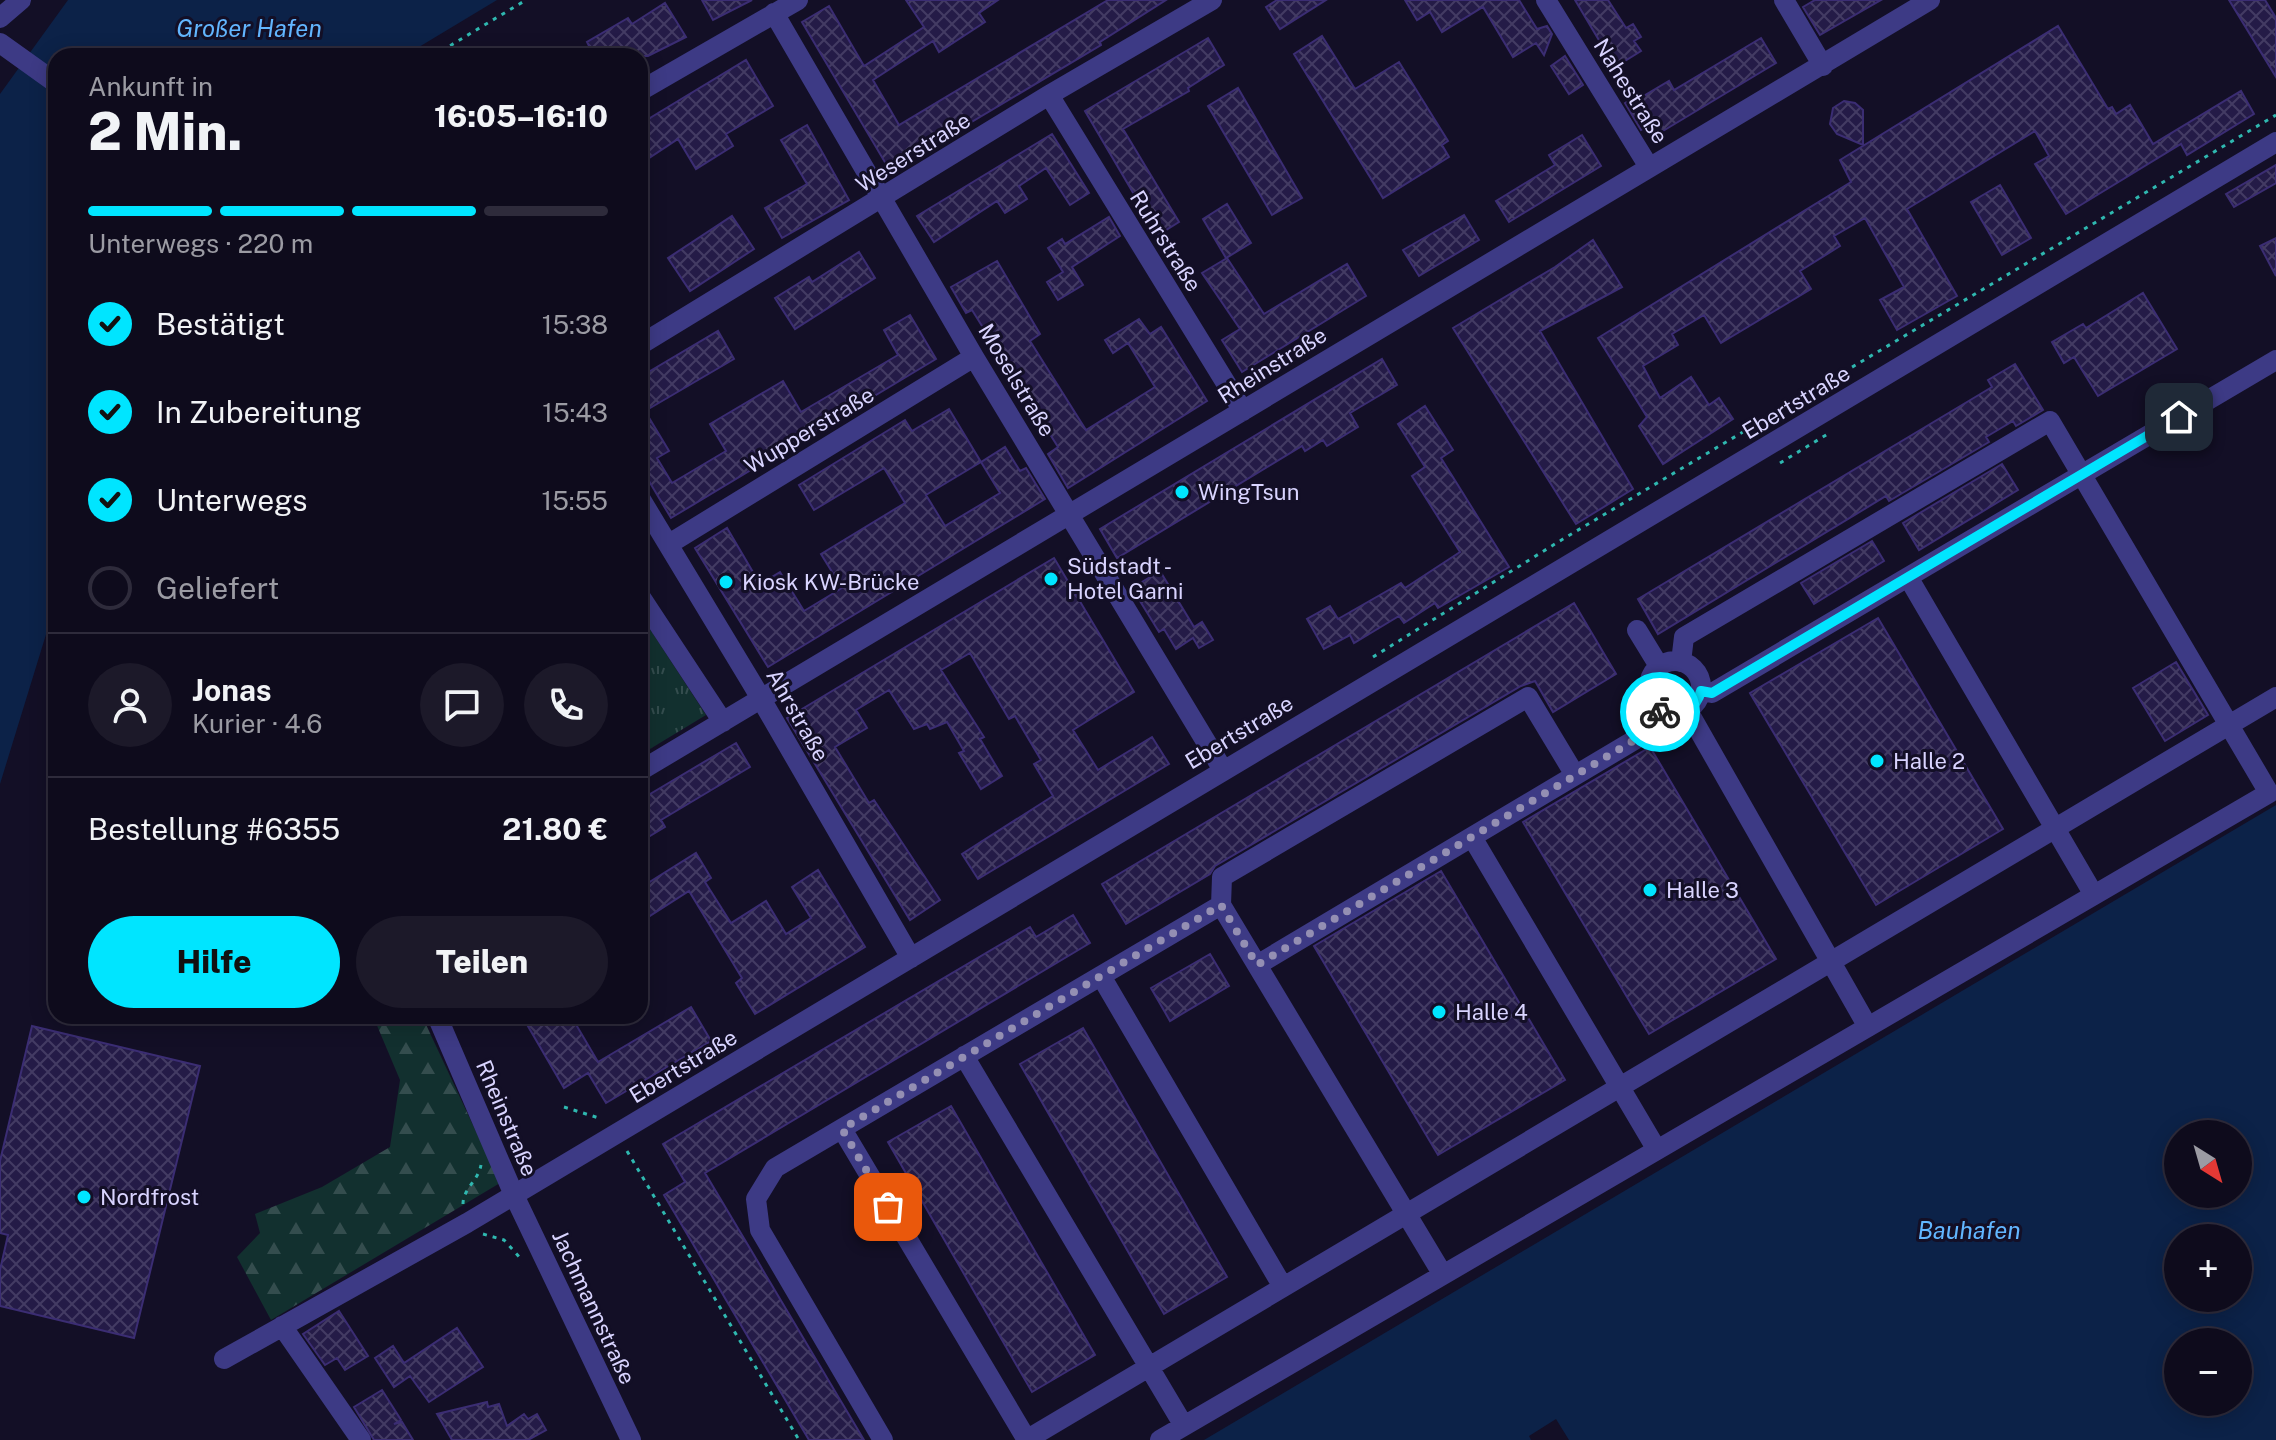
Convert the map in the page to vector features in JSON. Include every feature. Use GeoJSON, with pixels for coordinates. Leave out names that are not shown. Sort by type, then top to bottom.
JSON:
{"type":"FeatureCollection","features":[{"type":"Feature","properties":{"kind":"street"},"geometry":{"type":"LineString","coordinates":[[0,18],[21,0]]}},
{"type":"Feature","properties":{"kind":"street"},"geometry":{"type":"LineString","coordinates":[[648,86],[798,0]]}},
{"type":"Feature","properties":{"kind":"street","name":"Weserstraße"},"geometry":{"type":"LineString","coordinates":[[648,340],[1049,95],[1212,0]]}},
{"type":"Feature","properties":{"kind":"street","name":"Nahestraße"},"geometry":{"type":"LineString","coordinates":[[1546,0],[1649,167]]}},
{"type":"Feature","properties":{"kind":"street"},"geometry":{"type":"LineString","coordinates":[[1784,0],[1823,66]]}},
{"type":"Feature","properties":{"kind":"street","name":"Rheinstraße"},"geometry":{"type":"LineString","coordinates":[[648,766],[1930,0]]}},
{"type":"Feature","properties":{"kind":"street","name":"Moselstraße"},"geometry":{"type":"LineString","coordinates":[[774,13],[974,357],[1223,770]]}},
{"type":"Feature","properties":{"kind":"street"},"geometry":{"type":"LineString","coordinates":[[0,43],[48,77]]}},
{"type":"Feature","properties":{"kind":"street","name":"Ruhrstraße"},"geometry":{"type":"LineString","coordinates":[[1049,95],[1243,411]]}},
{"type":"Feature","properties":{"kind":"street","name":"Ebertstraße"},"geometry":{"type":"LineString","coordinates":[[224,1359],[514,1195],[613,1128],[911,958],[2276,142]]}},
{"type":"Feature","properties":{"kind":"street","name":"Wupperstraße"},"geometry":{"type":"LineString","coordinates":[[669,544],[974,357]]}},
{"type":"Feature","properties":{"kind":"street"},"geometry":{"type":"LineString","coordinates":[[1701,691],[1712,693],[2276,360]]}},
{"type":"Feature","properties":{"kind":"street"},"geometry":{"type":"LineString","coordinates":[[1160,1440],[2272,791],[2229,725],[2050,421],[1684,637],[1681,662]]}},
{"type":"Feature","properties":{"kind":"street","name":"Ahrstraße"},"geometry":{"type":"LineString","coordinates":[[648,511],[911,958]]}},
{"type":"Feature","properties":{"kind":"street"},"geometry":{"type":"LineString","coordinates":[[1908,577],[2094,895]]}},
{"type":"Feature","properties":{"kind":"street"},"geometry":{"type":"LineString","coordinates":[[648,608],[723,722]]}},
{"type":"Feature","properties":{"kind":"street"},"geometry":{"type":"LineString","coordinates":[[1637,630],[1659,666]]}},
{"type":"Feature","properties":{"kind":"street"},"geometry":{"type":"LineString","coordinates":[[1257,965],[1658,726],[1661,710],[1649,688],[1650,680],[1659,666],[1681,662],[1694,669],[1701,691],[1697,702],[1688,711],[1674,714],[1661,710]]}},
{"type":"Feature","properties":{"kind":"street"},"geometry":{"type":"LineString","coordinates":[[1443,1275],[1221,905],[1222,877],[1528,697],[1575,775]]}},
{"type":"Feature","properties":{"kind":"street"},"geometry":{"type":"LineString","coordinates":[[842,1129],[1027,1440],[2276,697]]}},
{"type":"Feature","properties":{"kind":"street"},"geometry":{"type":"LineString","coordinates":[[1688,711],[1868,1027]]}},
{"type":"Feature","properties":{"kind":"street"},"geometry":{"type":"LineString","coordinates":[[1472,837],[1657,1150]]}},
{"type":"Feature","properties":{"kind":"street"},"geometry":{"type":"LineString","coordinates":[[883,1440],[760,1230],[756,1199],[775,1168],[1221,905]]}},
{"type":"Feature","properties":{"kind":"street"},"geometry":{"type":"LineString","coordinates":[[1101,976],[1283,1287]]}},
{"type":"Feature","properties":{"kind":"street","name":"Rheinstraße"},"geometry":{"type":"LineString","coordinates":[[440,1024],[514,1195]]}},
{"type":"Feature","properties":{"kind":"street"},"geometry":{"type":"LineString","coordinates":[[964,1056],[1184,1426]]}},
{"type":"Feature","properties":{"kind":"street","name":"Jachmannstraße"},"geometry":{"type":"LineString","coordinates":[[514,1195],[631,1440]]}},
{"type":"Feature","properties":{"kind":"street"},"geometry":{"type":"LineString","coordinates":[[282,1326],[361,1440]]}},
{"type":"Feature","properties":{"kind":"path"},"geometry":{"type":"LineString","coordinates":[[446,48],[526,0]]}},
{"type":"Feature","properties":{"kind":"path"},"geometry":{"type":"LineString","coordinates":[[564,1107],[613,1128],[799,1440]]}},
{"type":"Feature","properties":{"kind":"green space"},"geometry":{"type":"Polygon","coordinates":[[[648,626],[706,715],[648,750],[648,626]]]}},
{"type":"Feature","properties":{"kind":"green space"},"geometry":{"type":"Polygon","coordinates":[[[376,1024],[426,1024],[500,1183],[271,1320],[237,1257],[260,1233],[255,1214],[322,1187],[390,1147],[400,1080],[376,1024]]]}},
{"type":"Feature","properties":{"kind":"water","name":"Großer Hafen"},"geometry":{"type":"Polygon","coordinates":[[[68,0],[497,0],[417,48],[48,48],[48,628],[0,784],[0,94],[68,0]]]}},
{"type":"Feature","properties":{"kind":"water","name":"Bauhafen"},"geometry":{"type":"Polygon","coordinates":[[[2276,805],[2276,1440],[1569,1440],[1556,1419],[1529,1436],[1531,1440],[1204,1440],[2276,805]]]}},
{"type":"Feature","properties":{"kind":"building"},"geometry":{"type":"Polygon","coordinates":[[[702,0],[752,0],[713,20],[702,0]]]}},
{"type":"Feature","properties":{"kind":"building"},"geometry":{"type":"Polygon","coordinates":[[[906,0],[998,0],[979,13],[985,22],[939,52],[933,41],[873,80],[899,125],[1108,0],[1166,0],[1100,42],[1101,45],[931,146],[928,140],[886,164],[802,22],[829,6],[864,66],[924,27],[906,0]]]}},
{"type":"Feature","properties":{"kind":"building"},"geometry":{"type":"Polygon","coordinates":[[[1277,0],[1326,0],[1280,29],[1266,7],[1277,0]]]}},
{"type":"Feature","properties":{"kind":"building"},"geometry":{"type":"Polygon","coordinates":[[[1405,0],[1519,0],[1537,29],[1547,26],[1552,34],[1544,55],[1536,43],[1513,57],[1483,7],[1442,32],[1430,12],[1417,20],[1405,0]]]}},
{"type":"Feature","properties":{"kind":"building"},"geometry":{"type":"Polygon","coordinates":[[[1575,0],[1608,0],[1626,28],[1633,24],[1641,37],[1634,41],[1641,51],[1615,67],[1575,0]]]}},
{"type":"Feature","properties":{"kind":"building"},"geometry":{"type":"Polygon","coordinates":[[[1815,0],[1881,0],[1820,35],[1803,7],[1815,0]]]}},
{"type":"Feature","properties":{"kind":"building"},"geometry":{"type":"Polygon","coordinates":[[[2229,0],[2265,0],[2276,18],[2276,77],[2229,0]]]}},
{"type":"Feature","properties":{"kind":"building"},"geometry":{"type":"Polygon","coordinates":[[[665,3],[686,37],[648,56],[648,48],[590,48],[587,42],[628,18],[632,24],[665,3]]]}},
{"type":"Feature","properties":{"kind":"building"},"geometry":{"type":"Polygon","coordinates":[[[2058,26],[2108,109],[2112,107],[2116,114],[2130,105],[2153,144],[2241,91],[2254,114],[2187,155],[2181,144],[2066,214],[2035,164],[2049,156],[2035,131],[1907,209],[1957,296],[1897,330],[1880,300],[1904,287],[1865,218],[1834,236],[1840,246],[1800,271],[1811,289],[1721,343],[1704,315],[1672,334],[1678,345],[1643,366],[1660,398],[1691,377],[1709,405],[1719,398],[1733,419],[1663,464],[1639,426],[1647,417],[1598,338],[1851,182],[1840,160],[2058,26]]]}},
{"type":"Feature","properties":{"kind":"building"},"geometry":{"type":"Polygon","coordinates":[[[1322,36],[1355,89],[1399,62],[1448,141],[1442,145],[1449,157],[1383,198],[1294,54],[1322,36]]]}},
{"type":"Feature","properties":{"kind":"building"},"geometry":{"type":"Polygon","coordinates":[[[1208,38],[1224,65],[1188,88],[1189,91],[1123,129],[1179,222],[1158,235],[1085,111],[1208,38]]]}},
{"type":"Feature","properties":{"kind":"building"},"geometry":{"type":"Polygon","coordinates":[[[1761,38],[1776,63],[1653,137],[1647,127],[1641,130],[1625,103],[1633,98],[1635,101],[1669,81],[1674,90],[1761,38]]]}},
{"type":"Feature","properties":{"kind":"building"},"geometry":{"type":"Polygon","coordinates":[[[1565,56],[1583,85],[1569,94],[1551,66],[1565,56]]]}},
{"type":"Feature","properties":{"kind":"building"},"geometry":{"type":"Polygon","coordinates":[[[746,60],[773,106],[726,134],[733,146],[696,169],[678,139],[648,159],[648,119],[746,60]]]}},
{"type":"Feature","properties":{"kind":"building"},"geometry":{"type":"Polygon","coordinates":[[[1238,88],[1302,198],[1272,215],[1208,106],[1238,88]]]}},
{"type":"Feature","properties":{"kind":"building"},"geometry":{"type":"Polygon","coordinates":[[[1844,101],[1855,103],[1863,110],[1863,145],[1837,134],[1830,124],[1833,108],[1844,101]]]}},
{"type":"Feature","properties":{"kind":"building"},"geometry":{"type":"Polygon","coordinates":[[[807,125],[849,200],[782,238],[765,208],[807,184],[781,140],[807,125]]]}},
{"type":"Feature","properties":{"kind":"building"},"geometry":{"type":"Polygon","coordinates":[[[1052,134],[1089,193],[1070,205],[1046,168],[1019,186],[1027,199],[1005,213],[997,201],[934,242],[917,216],[1052,134]]]}},
{"type":"Feature","properties":{"kind":"building"},"geometry":{"type":"Polygon","coordinates":[[[1582,135],[1601,166],[1509,222],[1496,201],[1555,165],[1549,155],[1582,135]]]}},
{"type":"Feature","properties":{"kind":"building"},"geometry":{"type":"Polygon","coordinates":[[[2276,165],[2276,183],[2234,207],[2226,194],[2276,165]]]}},
{"type":"Feature","properties":{"kind":"building"},"geometry":{"type":"Polygon","coordinates":[[[2000,185],[2031,238],[2002,255],[1971,202],[2000,185]]]}},
{"type":"Feature","properties":{"kind":"building"},"geometry":{"type":"Polygon","coordinates":[[[1227,204],[1251,243],[1226,258],[1203,219],[1227,204]]]}},
{"type":"Feature","properties":{"kind":"building"},"geometry":{"type":"Polygon","coordinates":[[[1464,215],[1479,240],[1419,276],[1403,250],[1464,215]]]}},
{"type":"Feature","properties":{"kind":"building"},"geometry":{"type":"Polygon","coordinates":[[[732,216],[754,249],[690,291],[668,258],[732,216]]]}},
{"type":"Feature","properties":{"kind":"building"},"geometry":{"type":"Polygon","coordinates":[[[1109,217],[1120,236],[1072,267],[1083,285],[1058,300],[1047,282],[1063,272],[1048,248],[1062,239],[1065,244],[1109,217]]]}},
{"type":"Feature","properties":{"kind":"building"},"geometry":{"type":"Polygon","coordinates":[[[2276,238],[2276,276],[2260,246],[2276,238]]]}},
{"type":"Feature","properties":{"kind":"building"},"geometry":{"type":"Polygon","coordinates":[[[1593,240],[1622,287],[1540,331],[1633,489],[1576,524],[1453,328],[1555,267],[1593,240]]]}},
{"type":"Feature","properties":{"kind":"building"},"geometry":{"type":"Polygon","coordinates":[[[859,252],[875,278],[795,329],[775,298],[809,277],[812,282],[859,252]]]}},
{"type":"Feature","properties":{"kind":"building"},"geometry":{"type":"Polygon","coordinates":[[[1227,258],[1264,314],[1347,264],[1366,296],[1242,372],[1222,340],[1240,329],[1202,273],[1227,258]]]}},
{"type":"Feature","properties":{"kind":"building"},"geometry":{"type":"Polygon","coordinates":[[[997,261],[1040,334],[1030,341],[1086,430],[1155,387],[1128,343],[1113,353],[1105,340],[1139,319],[1150,334],[1161,327],[1207,401],[1068,488],[1048,454],[1058,447],[972,310],[966,313],[951,287],[997,261]]]}},
{"type":"Feature","properties":{"kind":"building"},"geometry":{"type":"Polygon","coordinates":[[[2143,293],[2177,349],[2098,396],[2074,357],[2064,363],[2052,342],[2083,324],[2086,328],[2143,293]]]}},
{"type":"Feature","properties":{"kind":"building"},"geometry":{"type":"Polygon","coordinates":[[[910,315],[936,359],[671,518],[648,479],[648,416],[669,451],[657,458],[672,483],[726,451],[710,424],[783,381],[801,412],[898,355],[884,330],[910,315]]]}},
{"type":"Feature","properties":{"kind":"building"},"geometry":{"type":"Polygon","coordinates":[[[718,331],[734,359],[648,409],[648,372],[718,331]]]}},
{"type":"Feature","properties":{"kind":"building"},"geometry":{"type":"Polygon","coordinates":[[[1382,359],[1397,385],[1350,413],[1358,427],[1327,446],[1323,440],[1305,451],[1302,446],[1117,558],[1100,529],[1382,359]]]}},
{"type":"Feature","properties":{"kind":"building"},"geometry":{"type":"Polygon","coordinates":[[[2015,364],[2043,410],[2016,426],[2013,421],[1986,437],[1989,442],[1889,501],[1886,496],[1658,634],[1638,599],[1992,387],[1988,380],[2015,364]]]}},
{"type":"Feature","properties":{"kind":"building"},"geometry":{"type":"Polygon","coordinates":[[[1425,406],[1453,450],[1441,458],[1509,567],[1438,608],[1435,603],[1404,623],[1399,616],[1354,643],[1350,635],[1324,649],[1307,619],[1330,606],[1338,619],[1401,583],[1405,588],[1460,552],[1412,476],[1425,467],[1398,424],[1425,406]]]}},
{"type":"Feature","properties":{"kind":"building"},"geometry":{"type":"Polygon","coordinates":[[[949,409],[981,462],[1005,447],[1020,471],[1026,468],[1045,499],[768,667],[695,548],[727,528],[760,584],[780,572],[804,611],[842,588],[821,554],[905,503],[884,468],[814,510],[799,485],[905,420],[912,431],[949,409]],[[981,462],[926,495],[945,526],[1000,493],[981,462]]]}},
{"type":"Feature","properties":{"kind":"building"},"geometry":{"type":"Polygon","coordinates":[[[2002,464],[2018,490],[1919,550],[1903,523],[2002,464]]]}},
{"type":"Feature","properties":{"kind":"building"},"geometry":{"type":"Polygon","coordinates":[[[1872,541],[1884,561],[1814,604],[1801,583],[1872,541]]]}},
{"type":"Feature","properties":{"kind":"building"},"geometry":{"type":"Polygon","coordinates":[[[1054,558],[1134,692],[1073,730],[1098,770],[1152,737],[1169,764],[978,879],[962,854],[1053,796],[1034,764],[1041,760],[1015,716],[1009,719],[970,653],[941,670],[984,737],[980,739],[1002,776],[981,789],[959,753],[964,751],[947,722],[930,729],[927,724],[914,729],[889,690],[856,710],[867,728],[835,747],[869,803],[874,800],[940,900],[910,920],[787,718],[1054,558]]]}},
{"type":"Feature","properties":{"kind":"building"},"geometry":{"type":"Polygon","coordinates":[[[1160,571],[1194,627],[1202,622],[1213,640],[1199,648],[1193,638],[1176,649],[1164,629],[1159,632],[1132,588],[1160,571]]]}},
{"type":"Feature","properties":{"kind":"building"},"geometry":{"type":"Polygon","coordinates":[[[1574,603],[1616,674],[1553,712],[1535,681],[1521,686],[1215,866],[1210,874],[1126,924],[1102,884],[1574,603]]]}},
{"type":"Feature","properties":{"kind":"building","name":"Halle 2"},"geometry":{"type":"Polygon","coordinates":[[[1878,618],[2003,829],[1876,905],[1750,693],[1878,618]]]}},
{"type":"Feature","properties":{"kind":"building"},"geometry":{"type":"Polygon","coordinates":[[[2176,662],[2208,715],[2165,741],[2133,688],[2176,662]]]}},
{"type":"Feature","properties":{"kind":"building"},"geometry":{"type":"Polygon","coordinates":[[[736,743],[750,767],[661,820],[665,827],[648,837],[648,795],[736,743]]]}},
{"type":"Feature","properties":{"kind":"building","name":"Halle 3"},"geometry":{"type":"Polygon","coordinates":[[[1650,747],[1776,959],[1649,1034],[1523,822],[1650,747]]]}},
{"type":"Feature","properties":{"kind":"building"},"geometry":{"type":"Polygon","coordinates":[[[696,853],[711,878],[705,882],[731,923],[766,901],[786,934],[811,918],[792,887],[818,870],[865,947],[755,1014],[736,983],[742,978],[689,891],[648,917],[648,883],[696,853]]]}},
{"type":"Feature","properties":{"kind":"building","name":"Halle 4"},"geometry":{"type":"Polygon","coordinates":[[[1441,871],[1565,1080],[1438,1155],[1314,946],[1441,871]]]}},
{"type":"Feature","properties":{"kind":"building"},"geometry":{"type":"Polygon","coordinates":[[[1073,915],[1090,943],[705,1173],[864,1440],[809,1440],[664,1195],[685,1182],[663,1144],[1030,927],[1036,937],[1073,915]]]}},
{"type":"Feature","properties":{"kind":"building"},"geometry":{"type":"Polygon","coordinates":[[[1210,954],[1229,986],[1170,1021],[1151,988],[1210,954]]]}},
{"type":"Feature","properties":{"kind":"building"},"geometry":{"type":"Polygon","coordinates":[[[691,1007],[711,1041],[606,1103],[588,1073],[564,1088],[527,1024],[576,1024],[598,1062],[691,1007]]]}},
{"type":"Feature","properties":{"kind":"building","name":"Nordfrost"},"geometry":{"type":"Polygon","coordinates":[[[32,1026],[200,1066],[134,1338],[0,1306],[0,1270],[8,1235],[0,1233],[0,1161],[32,1026]]]}},
{"type":"Feature","properties":{"kind":"building"},"geometry":{"type":"Polygon","coordinates":[[[1083,1028],[1227,1277],[1164,1314],[1020,1064],[1083,1028]]]}},
{"type":"Feature","properties":{"kind":"building"},"geometry":{"type":"Polygon","coordinates":[[[951,1106],[1095,1355],[1032,1392],[888,1142],[951,1106]]]}},
{"type":"Feature","properties":{"kind":"building"},"geometry":{"type":"Polygon","coordinates":[[[339,1311],[368,1356],[345,1370],[337,1358],[325,1365],[303,1334],[339,1311]]]}},
{"type":"Feature","properties":{"kind":"building"},"geometry":{"type":"Polygon","coordinates":[[[457,1328],[483,1367],[429,1402],[410,1376],[394,1387],[375,1358],[393,1346],[404,1363],[457,1328]]]}},
{"type":"Feature","properties":{"kind":"building"},"geometry":{"type":"Polygon","coordinates":[[[382,1390],[401,1420],[394,1424],[402,1422],[413,1440],[374,1440],[354,1407],[382,1390]]]}},
{"type":"Feature","properties":{"kind":"building"},"geometry":{"type":"Polygon","coordinates":[[[487,1402],[488,1407],[499,1404],[507,1426],[524,1414],[528,1419],[537,1414],[546,1430],[528,1440],[452,1440],[437,1414],[487,1402]]]}},
{"type":"Feature","properties":{"kind":"way so far"},"geometry":{"type":"LineString","coordinates":[[888,1207],[842,1129],[1221,905],[1257,965],[1658,726],[1660,712]]}},
{"type":"Feature","properties":{"kind":"place","name":"WingTsun"},"geometry":{"type":"Point","coordinates":[1182,492]}},
{"type":"Feature","properties":{"kind":"place","name":"Südstadt - Hotel Garni"},"geometry":{"type":"Point","coordinates":[1051,579]}},
{"type":"Feature","properties":{"kind":"place","name":"Kiosk KW-Brücke"},"geometry":{"type":"Point","coordinates":[726,582]}},
{"type":"Feature","properties":{"kind":"place","name":"Halle 2"},"geometry":{"type":"Point","coordinates":[1877,761]}},
{"type":"Feature","properties":{"kind":"place","name":"Halle 3"},"geometry":{"type":"Point","coordinates":[1650,890]}},
{"type":"Feature","properties":{"kind":"place","name":"Halle 4"},"geometry":{"type":"Point","coordinates":[1439,1012]}},
{"type":"Feature","properties":{"kind":"place","name":"Nordfrost"},"geometry":{"type":"Point","coordinates":[84,1197]}},
{"type":"Feature","properties":{"kind":"route"},"geometry":{"type":"LineString","coordinates":[[1660,712],[1674,714],[1688,711],[1697,702],[1701,691],[1712,693],[2179,417]]}}]}
